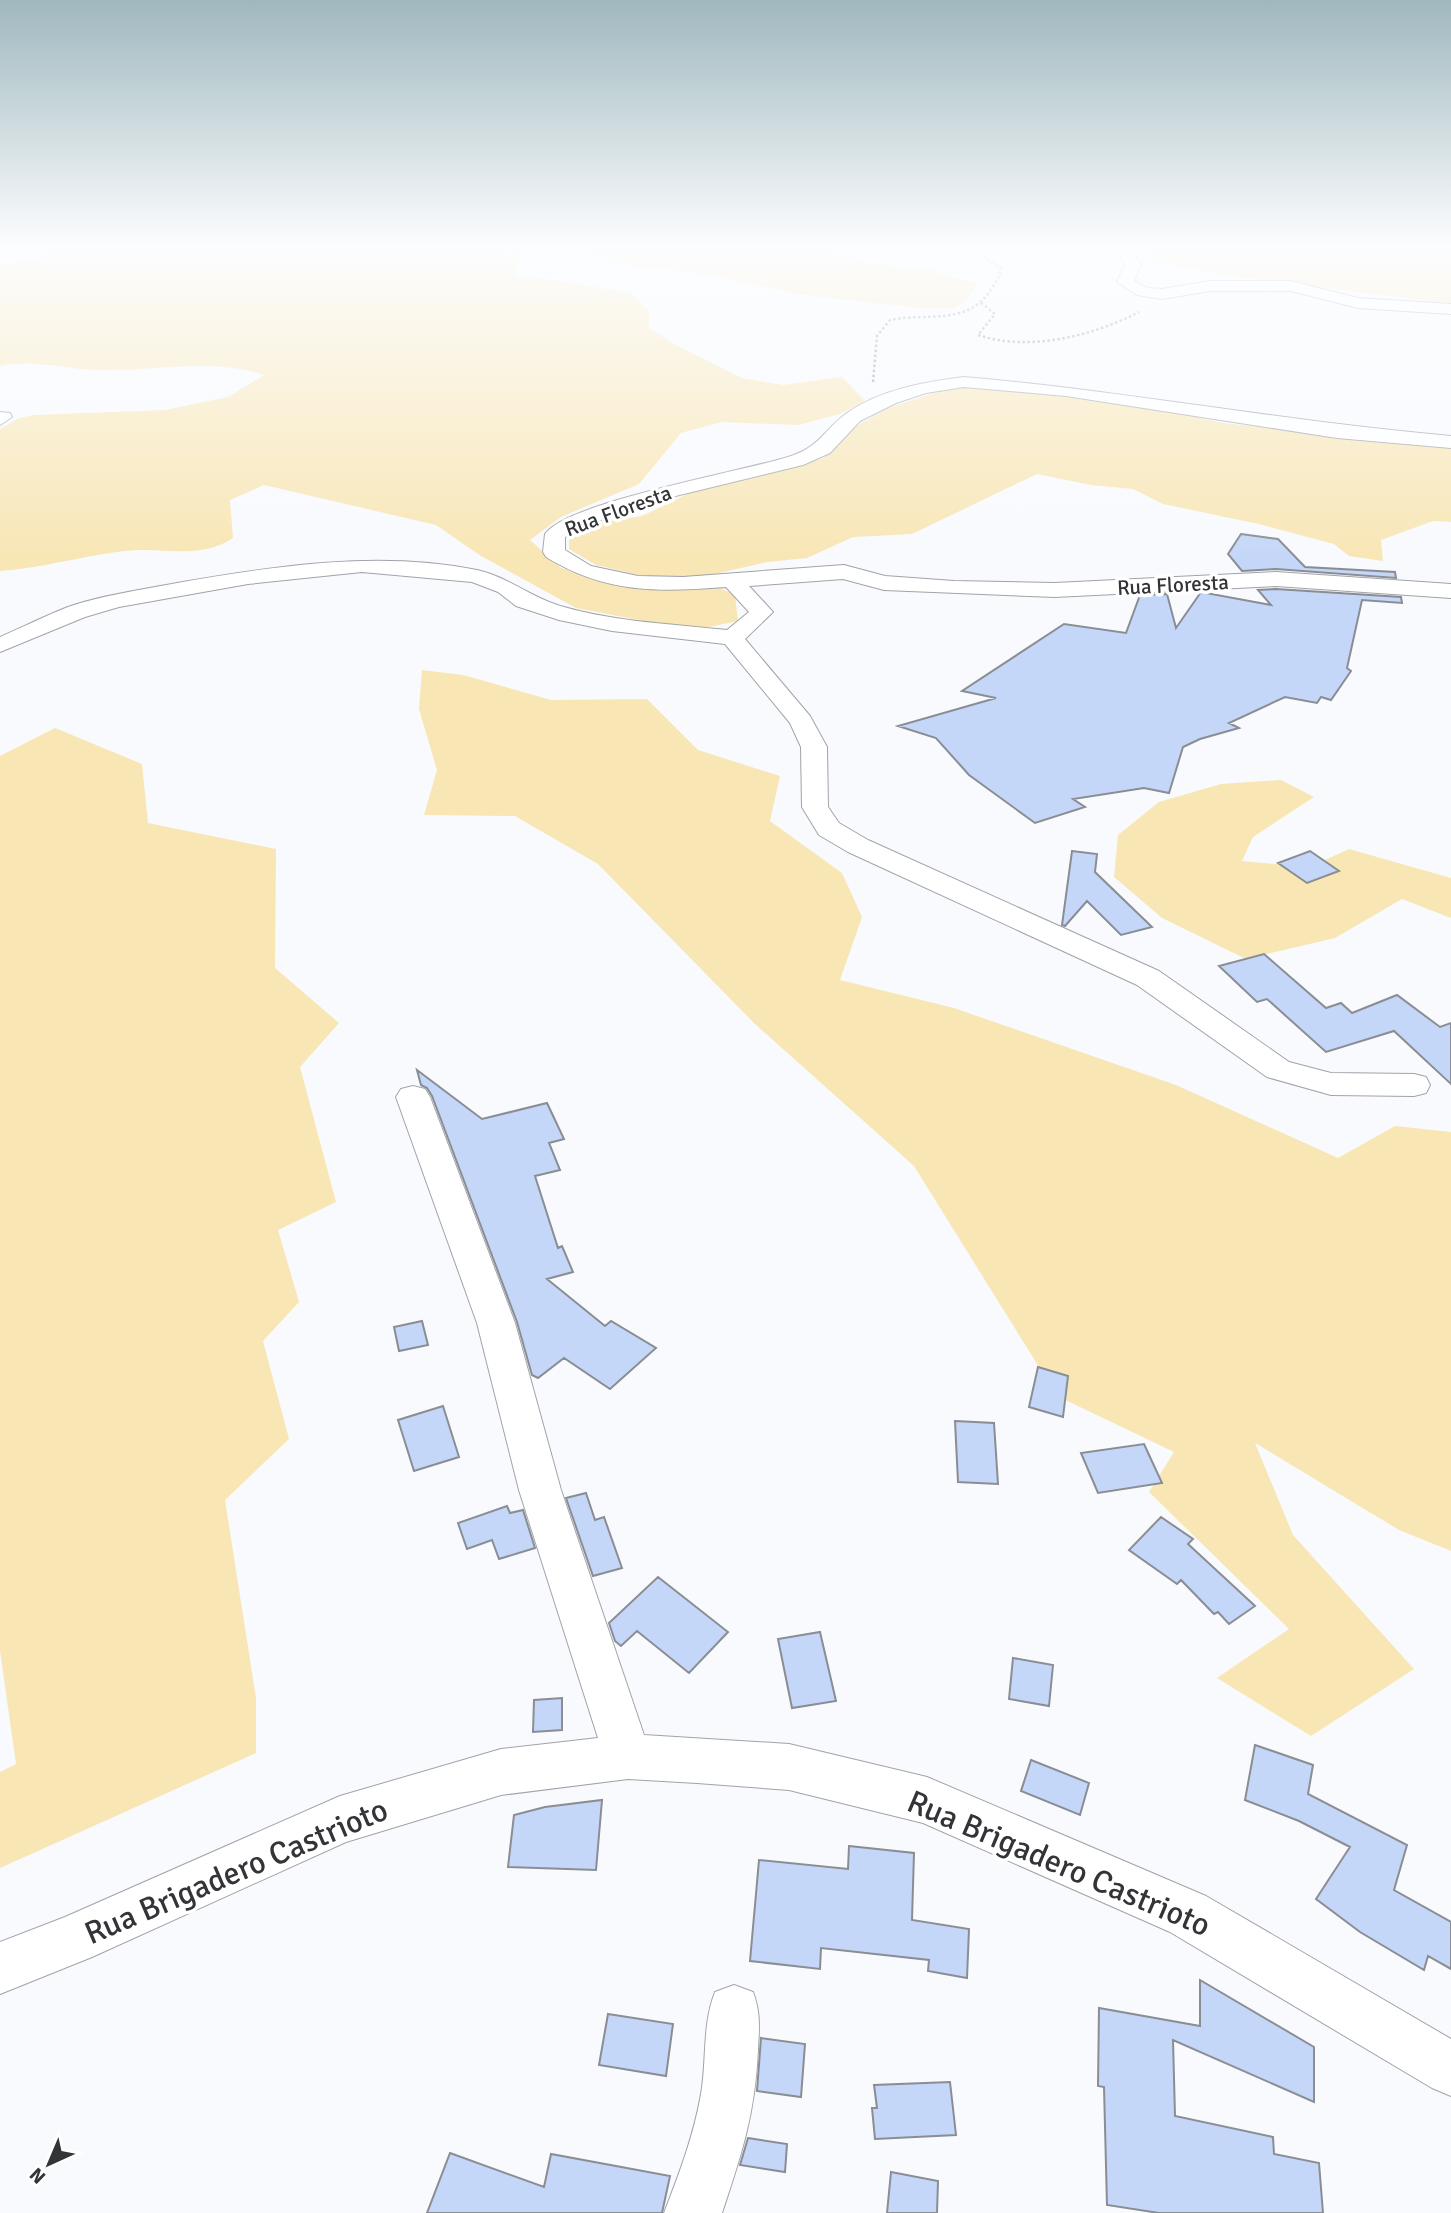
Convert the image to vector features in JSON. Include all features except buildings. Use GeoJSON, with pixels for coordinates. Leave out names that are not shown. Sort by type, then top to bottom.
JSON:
{"type":"FeatureCollection","features":[{"type":"Feature","properties":{"kind":"street","name":"Rua Floresta"},"geometry":{"type":"LineString","coordinates":[[1451,442],[1337,432],[1066,391],[964,382],[903,395],[853,417],[823,449],[796,461],[648,496],[583,520],[555,534],[554,552],[584,571],[638,583],[683,584],[845,572],[884,583],[1055,590],[1276,579],[1451,591]]}},
{"type":"Feature","properties":{"kind":"street"},"geometry":{"type":"LineString","coordinates":[[0,645],[77,612],[117,601],[248,577],[362,566],[475,576],[506,587],[524,601],[559,613],[612,624],[732,638],[801,721],[814,747],[815,807],[829,829],[858,846],[1148,978],[1278,1070],[1331,1084],[1414,1085]]}},
{"type":"Feature","properties":{"kind":"street"},"geometry":{"type":"LineString","coordinates":[[730,579],[762,612],[732,638]]}},
{"type":"Feature","properties":{"kind":"street"},"geometry":{"type":"LineString","coordinates":[[413,1097],[496,1323],[540,1490],[628,1757]]}},
{"type":"Feature","properties":{"kind":"street","name":"Rua Brigadero Castrioto"},"geometry":{"type":"LineString","coordinates":[[0,1968],[74,1939],[340,1820],[501,1772],[628,1757],[789,1768],[927,1800],[1188,1914],[1451,2069]]}},
{"type":"Feature","properties":{"kind":"street"},"geometry":{"type":"LineString","coordinates":[[693,2213],[722,2130],[729,2090],[734,2011]]}},
{"type":"Feature","properties":{"kind":"path"},"geometry":{"type":"LineString","coordinates":[[876,351],[873,389],[903,395]]}},
{"type":"Feature","properties":{"kind":"shaded area"},"geometry":{"type":"Polygon","coordinates":[[[0,351],[689,351],[742,378],[783,385],[842,377],[865,401],[840,414],[798,425],[721,422],[681,433],[639,484],[561,517],[530,540],[561,568],[634,587],[716,586],[735,595],[738,621],[705,628],[655,623],[576,608],[481,556],[436,525],[264,485],[230,500],[233,538],[210,548],[187,551],[122,551],[0,571],[0,429],[19,418],[34,415],[165,410],[228,397],[264,375],[202,366],[118,370],[36,364],[0,366],[0,351]]]}},
{"type":"Feature","properties":{"kind":"shaded area"},"geometry":{"type":"Polygon","coordinates":[[[982,386],[1132,403],[1223,423],[1451,447],[1451,522],[1433,521],[1381,540],[1383,561],[1349,556],[1334,544],[1259,524],[1163,504],[1133,489],[1091,485],[1037,474],[912,534],[853,537],[807,558],[767,562],[710,575],[652,578],[596,565],[569,549],[569,535],[590,524],[642,516],[708,484],[768,474],[824,458],[846,432],[888,408],[943,390],[982,386]]]}},
{"type":"Feature","properties":{"kind":"shaded area"},"geometry":{"type":"Polygon","coordinates":[[[422,670],[463,675],[551,700],[647,699],[698,750],[780,776],[770,821],[842,873],[862,917],[840,980],[954,1008],[1176,1085],[1338,1158],[1395,1126],[1451,1132],[1451,1551],[1399,1530],[1255,1443],[1293,1535],[1414,1669],[1311,1736],[1217,1678],[1289,1629],[1149,1492],[1174,1452],[1057,1396],[914,1166],[755,1024],[598,864],[515,816],[424,815],[437,770],[419,709],[422,670]]]}},
{"type":"Feature","properties":{"kind":"shaded area"},"geometry":{"type":"Polygon","coordinates":[[[55,728],[142,764],[148,823],[276,849],[275,968],[339,1023],[300,1067],[336,1202],[278,1230],[299,1302],[263,1341],[289,1439],[225,1500],[256,1698],[256,1753],[0,1868],[0,1772],[16,1764],[0,1651],[0,756],[55,728]]]}},
{"type":"Feature","properties":{"kind":"shaded area"},"geometry":{"type":"Polygon","coordinates":[[[1281,780],[1314,797],[1253,837],[1242,861],[1310,867],[1349,849],[1451,878],[1451,918],[1402,899],[1335,938],[1246,959],[1162,918],[1114,877],[1118,835],[1159,802],[1221,784],[1281,780]]]}}]}
